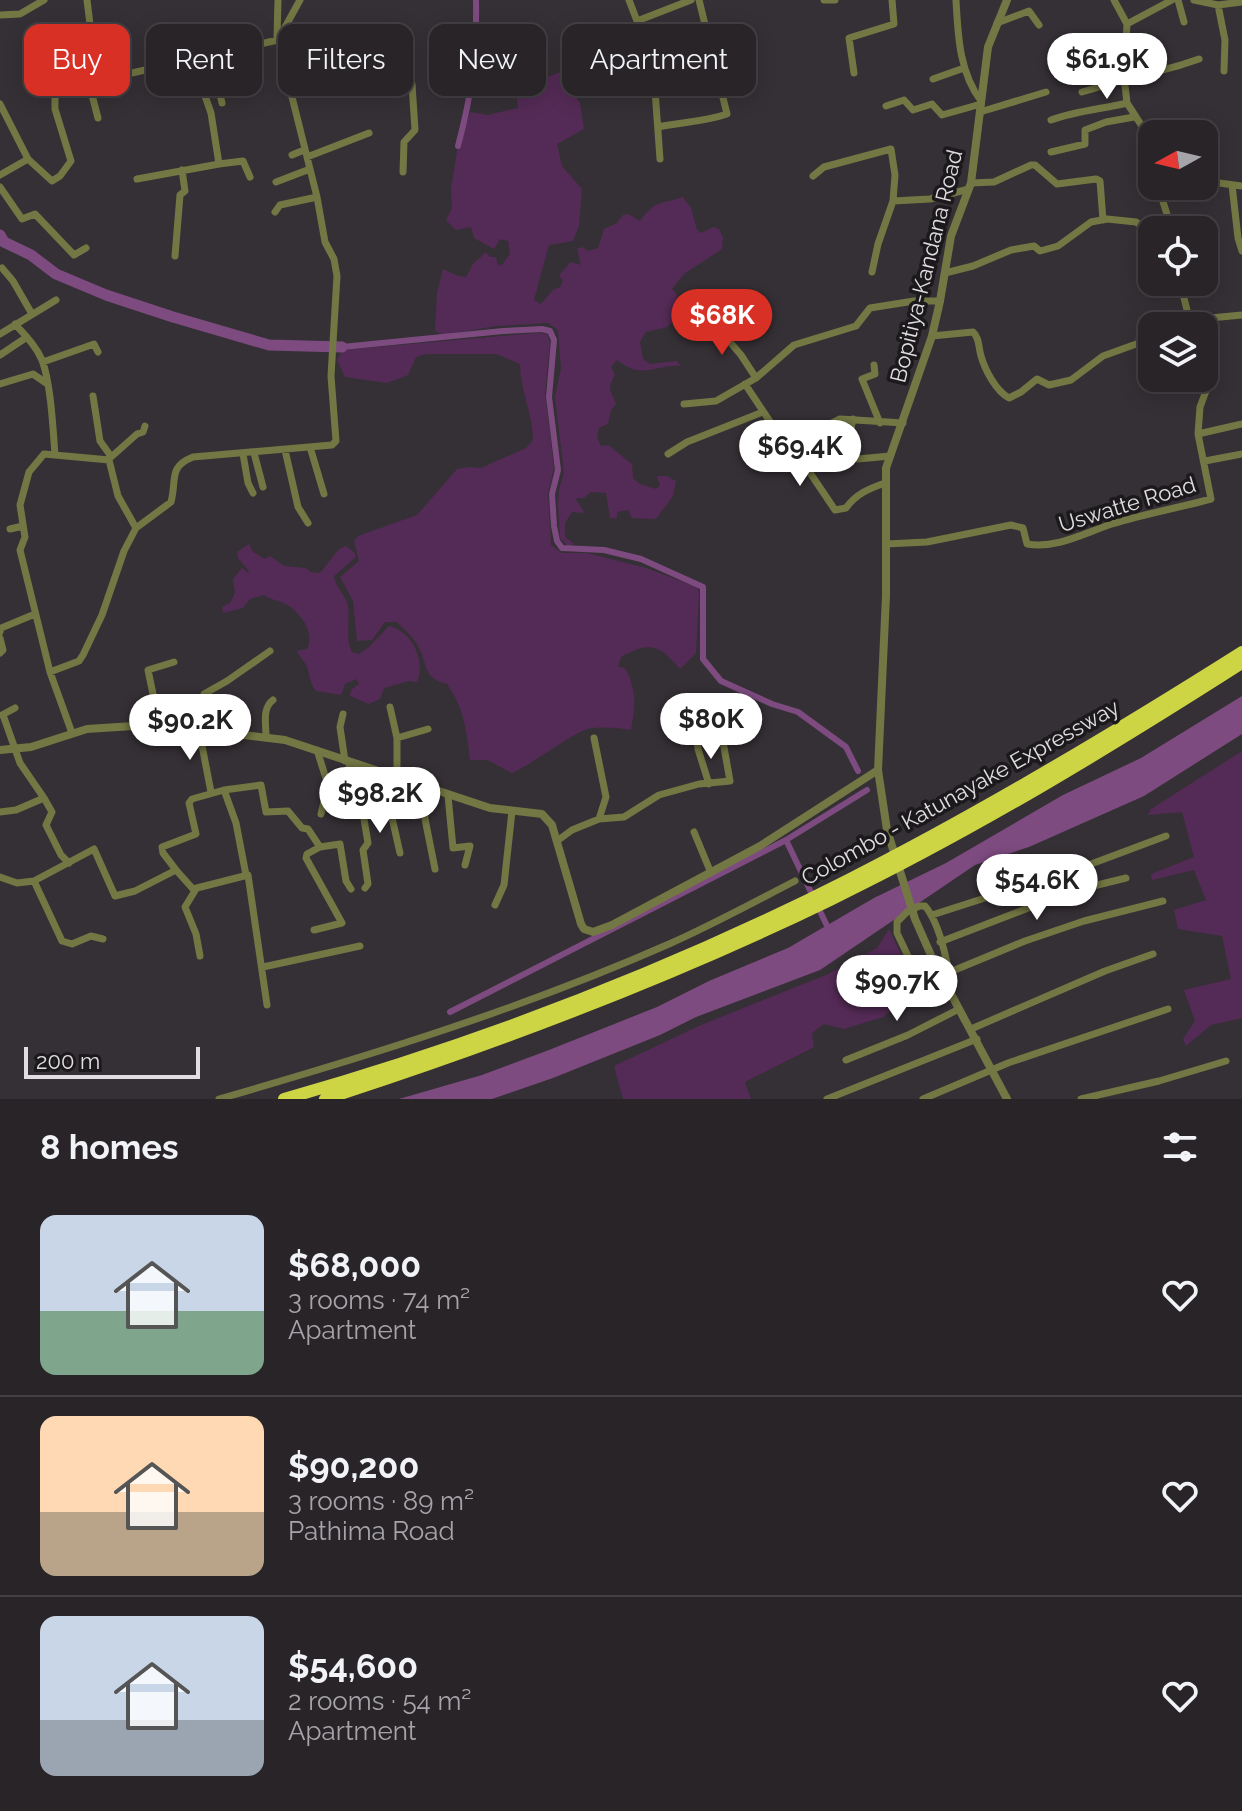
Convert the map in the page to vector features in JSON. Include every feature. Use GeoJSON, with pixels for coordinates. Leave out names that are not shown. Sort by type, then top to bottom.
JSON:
{"type":"FeatureCollection","features":[{"type":"Feature","properties":{"kind":"highway","name":"Colombo - Katunayake Expressway"},"geometry":{"type":"LineString","coordinates":[[284,1099],[410,1061],[557,1007],[815,901],[1038,777],[1242,652]]}},
{"type":"Feature","properties":{"kind":"highway","name":"Colombo - Katunayake Expressway"},"geometry":{"type":"LineString","coordinates":[[325,1099],[485,1046],[685,966],[1029,794],[1242,663]]}},
{"type":"Feature","properties":{"kind":"street"},"geometry":{"type":"LineString","coordinates":[[0,15],[20,14],[44,0]]}},
{"type":"Feature","properties":{"kind":"street"},"geometry":{"type":"LineString","coordinates":[[87,0],[90,24]]}},
{"type":"Feature","properties":{"kind":"street"},"geometry":{"type":"LineString","coordinates":[[278,0],[278,24]]}},
{"type":"Feature","properties":{"kind":"street"},"geometry":{"type":"LineString","coordinates":[[287,24],[300,0]]}},
{"type":"Feature","properties":{"kind":"street"},"geometry":{"type":"LineString","coordinates":[[629,0],[653,63],[660,159]]}},
{"type":"Feature","properties":{"kind":"street"},"geometry":{"type":"LineString","coordinates":[[637,21],[691,0]]}},
{"type":"Feature","properties":{"kind":"street"},"geometry":{"type":"LineString","coordinates":[[658,127],[685,121],[698,122],[727,114],[699,0]]}},
{"type":"Feature","properties":{"kind":"street"},"geometry":{"type":"LineString","coordinates":[[824,0],[835,0]]}},
{"type":"Feature","properties":{"kind":"street"},"geometry":{"type":"LineString","coordinates":[[854,73],[849,38],[894,24],[892,0]]}},
{"type":"Feature","properties":{"kind":"street"},"geometry":{"type":"LineString","coordinates":[[956,0],[964,68],[981,106]]}},
{"type":"Feature","properties":{"kind":"street","name":"Bopitiya-Kandana Road"},"geometry":{"type":"LineString","coordinates":[[1007,0],[988,47],[970,186],[951,236],[932,336],[890,456],[885,483],[886,544],[878,770],[880,795],[892,847],[915,919],[951,995],[1007,1099]]}},
{"type":"Feature","properties":{"kind":"street"},"geometry":{"type":"LineString","coordinates":[[1114,0],[1127,24],[1124,78],[1127,103],[1138,122]]}},
{"type":"Feature","properties":{"kind":"street"},"geometry":{"type":"LineString","coordinates":[[1127,24],[1175,0],[1184,22]]}},
{"type":"Feature","properties":{"kind":"street"},"geometry":{"type":"LineString","coordinates":[[1194,0],[1218,5],[1242,2]]}},
{"type":"Feature","properties":{"kind":"street"},"geometry":{"type":"LineString","coordinates":[[1218,5],[1225,40],[1224,71]]}},
{"type":"Feature","properties":{"kind":"street"},"geometry":{"type":"LineString","coordinates":[[997,23],[1029,11],[1039,25]]}},
{"type":"Feature","properties":{"kind":"street"},"geometry":{"type":"LineString","coordinates":[[262,43],[278,40]]}},
{"type":"Feature","properties":{"kind":"street"},"geometry":{"type":"LineString","coordinates":[[1067,52],[1127,45]]}},
{"type":"Feature","properties":{"kind":"street"},"geometry":{"type":"LineString","coordinates":[[1088,68],[1124,58]]}},
{"type":"Feature","properties":{"kind":"street"},"geometry":{"type":"LineString","coordinates":[[1082,92],[1124,78],[1155,74],[1161,69],[1199,59]]}},
{"type":"Feature","properties":{"kind":"street"},"geometry":{"type":"LineString","coordinates":[[933,79],[964,68]]}},
{"type":"Feature","properties":{"kind":"street"},"geometry":{"type":"LineString","coordinates":[[886,106],[904,100],[913,110],[932,104],[942,115],[1046,92]]}},
{"type":"Feature","properties":{"kind":"street"},"geometry":{"type":"LineString","coordinates":[[0,104],[28,159],[52,181],[71,161],[55,109],[55,96]]}},
{"type":"Feature","properties":{"kind":"street"},"geometry":{"type":"LineString","coordinates":[[92,96],[98,118]]}},
{"type":"Feature","properties":{"kind":"street"},"geometry":{"type":"LineString","coordinates":[[205,96],[211,113],[219,164]]}},
{"type":"Feature","properties":{"kind":"street"},"geometry":{"type":"LineString","coordinates":[[220,96],[222,103]]}},
{"type":"Feature","properties":{"kind":"street"},"geometry":{"type":"LineString","coordinates":[[50,672],[79,661],[83,655],[136,528],[171,502],[178,463],[193,457],[332,445],[336,441],[332,406],[332,347],[337,276],[334,259],[325,242],[291,96]]}},
{"type":"Feature","properties":{"kind":"street"},"geometry":{"type":"LineString","coordinates":[[403,172],[404,142],[415,130],[413,96]]}},
{"type":"Feature","properties":{"kind":"street"},"geometry":{"type":"LineString","coordinates":[[1051,120],[1072,112],[1127,103]]}},
{"type":"Feature","properties":{"kind":"street"},"geometry":{"type":"LineString","coordinates":[[1051,152],[1085,144],[1085,130],[1134,117]]}},
{"type":"Feature","properties":{"kind":"street"},"geometry":{"type":"LineString","coordinates":[[292,155],[305,154],[369,133]]}},
{"type":"Feature","properties":{"kind":"street"},"geometry":{"type":"LineString","coordinates":[[813,176],[824,167],[891,149],[895,175],[893,201],[872,272]]}},
{"type":"Feature","properties":{"kind":"street"},"geometry":{"type":"LineString","coordinates":[[0,175],[28,159]]}},
{"type":"Feature","properties":{"kind":"street"},"geometry":{"type":"LineString","coordinates":[[137,179],[243,161],[250,177]]}},
{"type":"Feature","properties":{"kind":"street"},"geometry":{"type":"LineString","coordinates":[[893,201],[930,199],[994,182],[1035,165],[1057,184],[1100,181],[1103,220]]}},
{"type":"Feature","properties":{"kind":"street"},"geometry":{"type":"LineString","coordinates":[[276,182],[310,169]]}},
{"type":"Feature","properties":{"kind":"street"},"geometry":{"type":"LineString","coordinates":[[175,256],[178,205],[180,195],[185,191],[182,170]]}},
{"type":"Feature","properties":{"kind":"street"},"geometry":{"type":"LineString","coordinates":[[1218,183],[1242,186]]}},
{"type":"Feature","properties":{"kind":"street"},"geometry":{"type":"LineString","coordinates":[[1232,185],[1242,251]]}},
{"type":"Feature","properties":{"kind":"street"},"geometry":{"type":"LineString","coordinates":[[0,187],[22,219],[35,214],[74,255],[86,248]]}},
{"type":"Feature","properties":{"kind":"street"},"geometry":{"type":"LineString","coordinates":[[275,212],[280,205],[317,197]]}},
{"type":"Feature","properties":{"kind":"street"},"geometry":{"type":"LineString","coordinates":[[945,273],[973,266],[1025,245],[1048,251],[1091,222],[1138,223]]}},
{"type":"Feature","properties":{"kind":"street"},"geometry":{"type":"LineString","coordinates":[[2,268],[32,314]]}},
{"type":"Feature","properties":{"kind":"street"},"geometry":{"type":"LineString","coordinates":[[0,333],[56,300]]}},
{"type":"Feature","properties":{"kind":"street"},"geometry":{"type":"LineString","coordinates":[[684,404],[716,401],[756,378],[794,345],[856,326],[870,308],[914,301],[940,301]]}},
{"type":"Feature","properties":{"kind":"street"},"geometry":{"type":"LineString","coordinates":[[1218,318],[1242,315]]}},
{"type":"Feature","properties":{"kind":"street"},"geometry":{"type":"LineString","coordinates":[[711,320],[756,378]]}},
{"type":"Feature","properties":{"kind":"street"},"geometry":{"type":"LineString","coordinates":[[15,324],[43,362],[55,455]]}},
{"type":"Feature","properties":{"kind":"street"},"geometry":{"type":"LineString","coordinates":[[932,336],[973,332],[978,337],[980,355],[1000,393],[1009,398],[1037,379],[1049,385],[1071,380],[1103,356],[1138,343]]}},
{"type":"Feature","properties":{"kind":"street"},"geometry":{"type":"LineString","coordinates":[[0,355],[27,337]]}},
{"type":"Feature","properties":{"kind":"street"},"geometry":{"type":"LineString","coordinates":[[43,362],[94,344],[98,352]]}},
{"type":"Feature","properties":{"kind":"street"},"geometry":{"type":"LineString","coordinates":[[874,365],[875,374],[862,379],[880,423]]}},
{"type":"Feature","properties":{"kind":"street"},"geometry":{"type":"LineString","coordinates":[[0,384],[33,374],[46,383]]}},
{"type":"Feature","properties":{"kind":"street"},"geometry":{"type":"LineString","coordinates":[[745,384],[835,510],[846,508],[866,489],[885,483]]}},
{"type":"Feature","properties":{"kind":"street","name":"Uswatte Road"},"geometry":{"type":"LineString","coordinates":[[886,544],[927,542],[1011,525],[1023,528],[1027,544],[1041,547],[1113,524],[1211,499],[1198,434],[1200,407],[1206,392]]}},
{"type":"Feature","properties":{"kind":"street"},"geometry":{"type":"LineString","coordinates":[[93,396],[100,441],[110,458],[118,496],[136,528]]}},
{"type":"Feature","properties":{"kind":"street"},"geometry":{"type":"LineString","coordinates":[[668,454],[687,442],[763,412]]}},
{"type":"Feature","properties":{"kind":"street"},"geometry":{"type":"LineString","coordinates":[[813,424],[824,427],[840,419],[903,423]]}},
{"type":"Feature","properties":{"kind":"street"},"geometry":{"type":"LineString","coordinates":[[847,447],[853,419]]}},
{"type":"Feature","properties":{"kind":"street"},"geometry":{"type":"LineString","coordinates":[[1198,434],[1242,424]]}},
{"type":"Feature","properties":{"kind":"street"},"geometry":{"type":"LineString","coordinates":[[72,733],[50,672],[20,550],[25,537],[20,505],[29,472],[44,454],[110,458],[143,432],[145,426]]}},
{"type":"Feature","properties":{"kind":"street"},"geometry":{"type":"LineString","coordinates":[[310,447],[324,494]]}},
{"type":"Feature","properties":{"kind":"street"},"geometry":{"type":"LineString","coordinates":[[285,450],[298,507],[308,523]]}},
{"type":"Feature","properties":{"kind":"street"},"geometry":{"type":"LineString","coordinates":[[254,453],[263,487]]}},
{"type":"Feature","properties":{"kind":"street"},"geometry":{"type":"LineString","coordinates":[[243,454],[253,493]]}},
{"type":"Feature","properties":{"kind":"street"},"geometry":{"type":"LineString","coordinates":[[1205,461],[1242,454]]}},
{"type":"Feature","properties":{"kind":"street"},"geometry":{"type":"LineString","coordinates":[[858,459],[890,456]]}},
{"type":"Feature","properties":{"kind":"street"},"geometry":{"type":"LineString","coordinates":[[10,529],[23,526]]}},
{"type":"Feature","properties":{"kind":"street"},"geometry":{"type":"LineString","coordinates":[[0,653],[3,650],[0,632],[35,614]]}},
{"type":"Feature","properties":{"kind":"street"},"geometry":{"type":"LineString","coordinates":[[211,792],[203,726],[204,694],[270,651]]}},
{"type":"Feature","properties":{"kind":"street"},"geometry":{"type":"LineString","coordinates":[[159,723],[148,670],[174,662]]}},
{"type":"Feature","properties":{"kind":"street"},"geometry":{"type":"LineString","coordinates":[[266,736],[266,711],[273,700]]}},
{"type":"Feature","properties":{"kind":"street"},"geometry":{"type":"LineString","coordinates":[[390,707],[397,738],[397,777]]}},
{"type":"Feature","properties":{"kind":"street"},"geometry":{"type":"LineString","coordinates":[[15,708],[2,715],[14,750],[52,812],[46,825],[61,855],[69,863]]}},
{"type":"Feature","properties":{"kind":"street"},"geometry":{"type":"LineString","coordinates":[[343,714],[340,727],[351,779]]}},
{"type":"Feature","properties":{"kind":"street"},"geometry":{"type":"LineString","coordinates":[[0,750],[31,747],[87,729],[159,723],[203,726],[236,734],[266,736],[317,750],[490,808],[546,816],[552,825],[578,916],[588,931],[612,925],[711,873],[780,834],[878,770]]}},
{"type":"Feature","properties":{"kind":"street"},"geometry":{"type":"LineString","coordinates":[[397,738],[428,729]]}},
{"type":"Feature","properties":{"kind":"street"},"geometry":{"type":"LineString","coordinates":[[697,735],[709,784]]}},
{"type":"Feature","properties":{"kind":"street"},"geometry":{"type":"LineString","coordinates":[[557,841],[572,830],[599,819],[624,817],[659,795],[699,784],[730,781],[722,736]]}},
{"type":"Feature","properties":{"kind":"street"},"geometry":{"type":"LineString","coordinates":[[594,738],[606,797],[599,819]]}},
{"type":"Feature","properties":{"kind":"street"},"geometry":{"type":"LineString","coordinates":[[317,750],[328,785],[321,814]]}},
{"type":"Feature","properties":{"kind":"street"},"geometry":{"type":"LineString","coordinates":[[387,773],[390,809],[400,853]]}},
{"type":"Feature","properties":{"kind":"street"},"geometry":{"type":"LineString","coordinates":[[246,875],[196,889],[187,885],[163,853],[162,847],[196,834],[189,803],[196,796],[261,785],[266,812],[288,811],[302,828],[308,829],[320,847]]}},
{"type":"Feature","properties":{"kind":"street"},"geometry":{"type":"LineString","coordinates":[[424,788],[425,819],[435,869]]}},
{"type":"Feature","properties":{"kind":"street"},"geometry":{"type":"LineString","coordinates":[[224,790],[236,823],[246,875],[250,879],[267,1005]]}},
{"type":"Feature","properties":{"kind":"street"},"geometry":{"type":"LineString","coordinates":[[448,796],[453,848],[470,846],[465,865]]}},
{"type":"Feature","properties":{"kind":"street"},"geometry":{"type":"LineString","coordinates":[[0,812],[16,810],[44,798]]}},
{"type":"Feature","properties":{"kind":"street"},"geometry":{"type":"LineString","coordinates":[[365,888],[368,884],[363,850],[368,843],[364,819],[365,816],[390,809]]}},
{"type":"Feature","properties":{"kind":"street"},"geometry":{"type":"LineString","coordinates":[[495,905],[504,885],[512,811]]}},
{"type":"Feature","properties":{"kind":"street"},"geometry":{"type":"LineString","coordinates":[[694,832],[711,873]]}},
{"type":"Feature","properties":{"kind":"street"},"geometry":{"type":"LineString","coordinates":[[932,915],[1091,864],[1166,836]]}},
{"type":"Feature","properties":{"kind":"street"},"geometry":{"type":"LineString","coordinates":[[314,930],[342,923],[306,858],[307,854],[320,847],[340,844],[346,881],[351,889]]}},
{"type":"Feature","properties":{"kind":"street"},"geometry":{"type":"LineString","coordinates":[[0,877],[17,883],[34,881],[94,849],[115,896],[135,891],[176,870]]}},
{"type":"Feature","properties":{"kind":"street"},"geometry":{"type":"LineString","coordinates":[[940,942],[1073,891],[1126,878]]}},
{"type":"Feature","properties":{"kind":"street"},"geometry":{"type":"LineString","coordinates":[[34,881],[62,941],[72,944],[91,936],[103,939]]}},
{"type":"Feature","properties":{"kind":"street"},"geometry":{"type":"LineString","coordinates":[[219,1099],[357,1060],[525,1001],[670,944],[795,881]]}},
{"type":"Feature","properties":{"kind":"street"},"geometry":{"type":"LineString","coordinates":[[196,889],[185,907],[196,934],[200,956]]}},
{"type":"Feature","properties":{"kind":"street"},"geometry":{"type":"LineString","coordinates":[[950,972],[1084,921],[1163,901]]}},
{"type":"Feature","properties":{"kind":"street"},"geometry":{"type":"LineString","coordinates":[[919,906],[925,906],[932,915],[950,972],[951,995],[916,973],[897,933],[897,922],[919,906]]}},
{"type":"Feature","properties":{"kind":"street"},"geometry":{"type":"LineString","coordinates":[[263,967],[360,946]]}},
{"type":"Feature","properties":{"kind":"street"},"geometry":{"type":"LineString","coordinates":[[971,1029],[1105,971],[1153,954]]}},
{"type":"Feature","properties":{"kind":"street"},"geometry":{"type":"LineString","coordinates":[[846,1060],[908,1035],[959,1009]]}},
{"type":"Feature","properties":{"kind":"street"},"geometry":{"type":"LineString","coordinates":[[923,1099],[993,1070],[1168,1009]]}},
{"type":"Feature","properties":{"kind":"street"},"geometry":{"type":"LineString","coordinates":[[827,1099],[977,1039]]}},
{"type":"Feature","properties":{"kind":"street"},"geometry":{"type":"LineString","coordinates":[[1081,1099],[1226,1061]]}},
{"type":"Feature","properties":{"kind":"shaded area"},"geometry":{"type":"Polygon","coordinates":[[[562,71],[562,96],[575,96],[580,103],[584,129],[557,144],[562,166],[582,189],[579,226],[573,241],[549,245],[534,300],[541,304],[553,290],[560,287],[563,281],[559,275],[571,262],[581,265],[577,249],[583,247],[588,251],[598,248],[604,229],[617,223],[623,215],[628,214],[640,221],[655,206],[683,197],[691,208],[697,230],[701,233],[713,227],[719,229],[723,238],[722,249],[684,274],[672,289],[677,294],[676,300],[683,313],[667,327],[646,332],[640,342],[643,359],[650,364],[677,361],[681,366],[642,371],[617,360],[611,367],[615,375],[610,387],[616,404],[611,410],[608,424],[599,428],[597,438],[601,446],[608,445],[632,464],[633,478],[640,484],[656,489],[660,486],[657,476],[667,476],[676,481],[673,496],[656,519],[632,518],[628,510],[617,512],[617,518],[610,518],[606,493],[591,492],[584,498],[575,498],[585,513],[572,512],[565,523],[565,537],[573,543],[572,546],[560,538],[558,504],[564,473],[555,397],[561,368],[558,330],[548,323],[496,326],[444,335],[435,331],[437,293],[443,269],[466,277],[473,264],[486,252],[490,257],[496,257],[501,266],[510,254],[508,241],[500,239],[494,249],[474,238],[471,227],[456,230],[446,220],[452,208],[451,189],[457,151],[470,112],[488,115],[518,108],[517,96],[546,96],[546,78],[562,71]]]}},
{"type":"Feature","properties":{"kind":"shaded area"},"geometry":{"type":"Polygon","coordinates":[[[547,334],[550,342],[545,394],[554,468],[548,493],[551,545],[562,553],[587,553],[646,568],[697,587],[696,653],[680,669],[667,655],[654,648],[640,648],[621,657],[618,667],[625,668],[633,691],[631,730],[587,729],[512,773],[487,760],[470,760],[464,720],[453,693],[447,684],[429,674],[416,643],[397,622],[385,622],[372,640],[357,641],[353,601],[340,577],[359,561],[354,541],[358,536],[417,515],[457,469],[481,468],[526,448],[533,440],[520,364],[496,354],[425,354],[416,357],[408,375],[387,383],[345,377],[337,360],[343,350],[547,334]]]}},
{"type":"Feature","properties":{"kind":"shaded area"},"geometry":{"type":"Polygon","coordinates":[[[249,544],[253,552],[265,559],[270,556],[284,566],[320,573],[339,549],[346,546],[354,552],[356,557],[334,576],[348,606],[348,636],[352,652],[359,654],[369,647],[389,626],[397,629],[415,648],[420,665],[417,682],[409,681],[384,688],[380,699],[369,704],[350,696],[351,690],[359,684],[356,679],[345,684],[341,695],[316,691],[297,651],[307,649],[309,642],[300,615],[288,605],[264,595],[250,599],[243,608],[223,613],[222,607],[230,603],[235,593],[233,579],[242,568],[249,571],[237,552],[249,544]]]}},
{"type":"Feature","properties":{"kind":"shaded area"},"geometry":{"type":"Polygon","coordinates":[[[1242,696],[1242,734],[1144,796],[1029,847],[975,865],[820,970],[696,1017],[660,1035],[553,1078],[492,1099],[399,1099],[482,1075],[549,1050],[657,1007],[788,948],[874,898],[946,863],[1063,795],[1141,758],[1242,696]]]}},
{"type":"Feature","properties":{"kind":"shaded area"},"geometry":{"type":"Polygon","coordinates":[[[1242,751],[1242,1018],[1211,1025],[1186,1046],[1183,1039],[1195,1021],[1184,990],[1231,979],[1222,936],[1178,929],[1174,910],[1206,900],[1194,870],[1152,880],[1151,874],[1194,857],[1182,812],[1148,815],[1151,809],[1242,751]]]}},
{"type":"Feature","properties":{"kind":"shaded area"},"geometry":{"type":"Polygon","coordinates":[[[889,929],[917,988],[883,1017],[844,1029],[824,1024],[812,1033],[814,1047],[745,1082],[751,1099],[623,1099],[614,1066],[701,1025],[826,975],[877,948],[889,929]]]}},
{"type":"Feature","properties":{"kind":"waterway"},"geometry":{"type":"LineString","coordinates":[[458,146],[473,74],[476,0]]}},
{"type":"Feature","properties":{"kind":"waterway"},"geometry":{"type":"LineString","coordinates":[[0,235],[4,242],[31,255],[56,274],[106,295],[173,317],[269,345],[342,347]]}},
{"type":"Feature","properties":{"kind":"waterway"},"geometry":{"type":"LineString","coordinates":[[342,347],[503,331],[550,331],[554,340],[549,397],[558,470],[552,494],[557,541],[562,548],[604,550],[641,559],[703,587],[703,659],[721,681],[798,712],[846,747],[858,771]]}},
{"type":"Feature","properties":{"kind":"waterway"},"geometry":{"type":"LineString","coordinates":[[450,1012],[786,840],[867,790]]}},
{"type":"Feature","properties":{"kind":"waterway"},"geometry":{"type":"LineString","coordinates":[[786,840],[829,930]]}}]}
